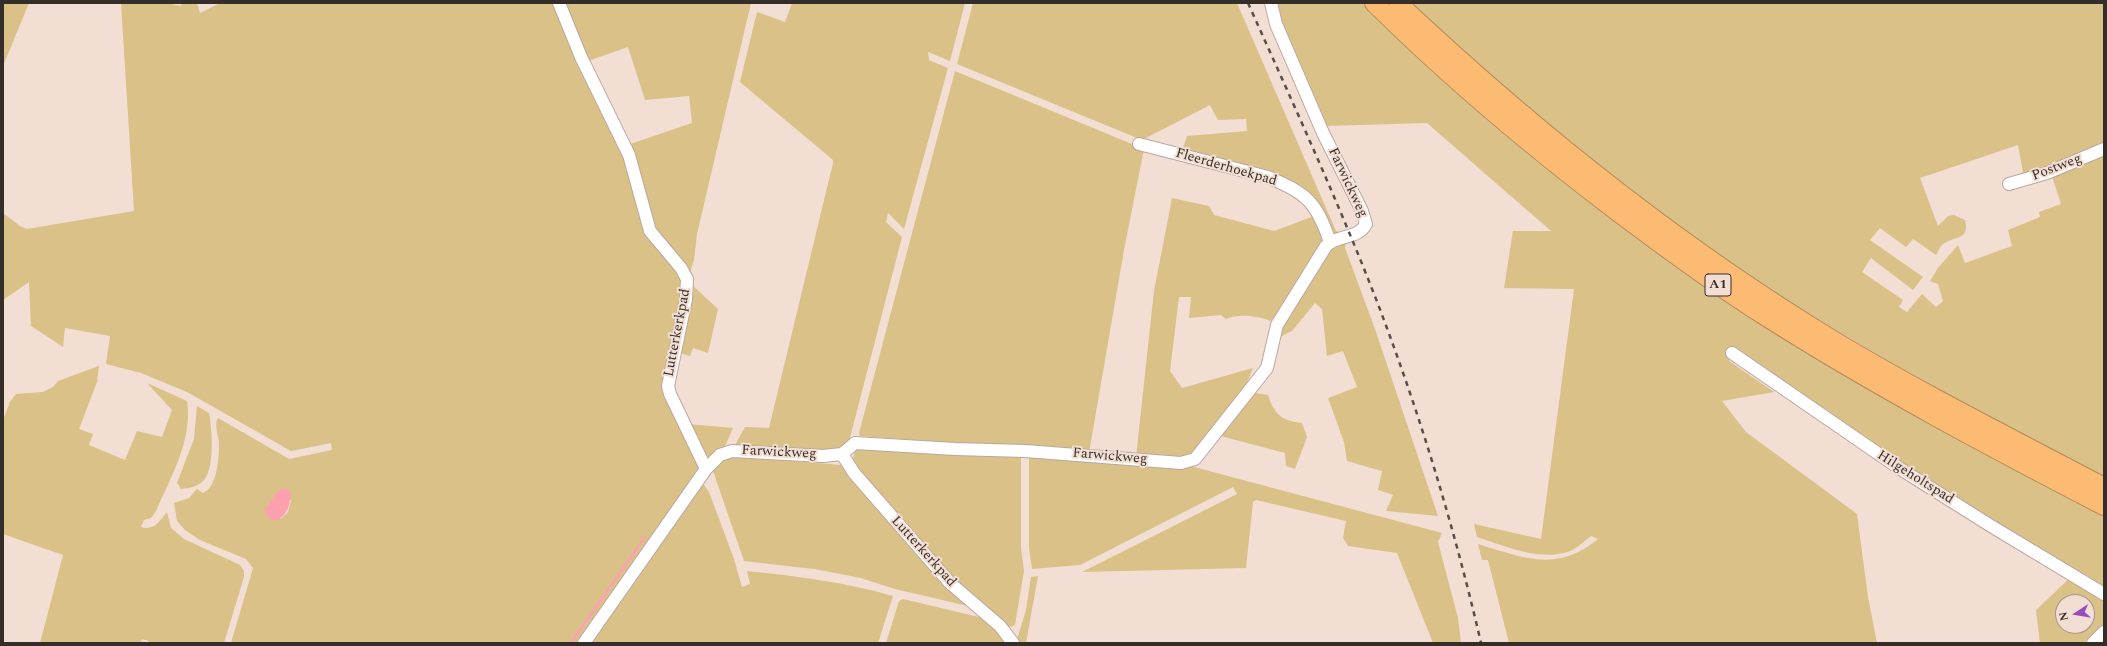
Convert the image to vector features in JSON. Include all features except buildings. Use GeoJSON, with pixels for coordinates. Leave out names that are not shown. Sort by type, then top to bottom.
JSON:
{"type":"FeatureCollection","features":[{"type":"Feature","properties":{"kind":"highway","name":"A1"},"geometry":{"type":"LineString","coordinates":[[1374,3],[1443,68],[1535,148],[1702,274],[1768,318],[1931,415],[2104,506]]}},
{"type":"Feature","properties":{"kind":"highway","name":"A1"},"geometry":{"type":"LineString","coordinates":[[1398,3],[1452,54],[1524,117],[1660,223],[1744,282],[1838,342],[1898,376],[2104,486]]}},
{"type":"Feature","properties":{"kind":"street","name":"Lutterkerkpad"},"geometry":{"type":"LineString","coordinates":[[559,3],[581,57],[629,156],[650,231],[681,268],[687,279],[688,289],[668,386],[670,394],[706,469]]}},
{"type":"Feature","properties":{"kind":"street","name":"Farwickweg"},"geometry":{"type":"LineString","coordinates":[[584,643],[706,469],[720,455],[732,451],[823,456],[842,454],[854,443],[955,449],[1032,451],[1181,463],[1193,461],[1267,368],[1273,338],[1282,314],[1330,242],[1361,230],[1364,227],[1366,220],[1323,133],[1276,24],[1271,3]]}},
{"type":"Feature","properties":{"kind":"street","name":"Fleerderhoekpad"},"geometry":{"type":"LineString","coordinates":[[1140,144],[1268,177],[1288,186],[1310,201],[1330,242]]}},
{"type":"Feature","properties":{"kind":"street","name":"Postweg"},"geometry":{"type":"LineString","coordinates":[[2009,184],[2047,173],[2104,149]]}},
{"type":"Feature","properties":{"kind":"street","name":"Hilgeholtspad"},"geometry":{"type":"LineString","coordinates":[[1732,353],[1899,468],[1991,526],[2104,594]]}},
{"type":"Feature","properties":{"kind":"street","name":"Lutterkerkpad"},"geometry":{"type":"LineString","coordinates":[[842,454],[854,474],[950,584],[1000,626],[1013,643]]}},
{"type":"Feature","properties":{"kind":"street"},"geometry":{"type":"LineString","coordinates":[[2094,643],[2104,632]]}},
{"type":"Feature","properties":{"kind":"shaded area"},"geometry":{"type":"Polygon","coordinates":[[[3,3],[29,3],[3,66],[3,3]]]}},
{"type":"Feature","properties":{"kind":"shaded area"},"geometry":{"type":"Polygon","coordinates":[[[121,3],[166,3],[181,6],[182,3],[197,3],[200,13],[220,3],[553,3],[575,59],[627,162],[639,208],[683,279],[677,320],[663,379],[665,391],[702,468],[577,643],[231,643],[253,568],[246,559],[200,540],[185,530],[177,521],[174,503],[189,498],[197,489],[203,493],[208,490],[212,484],[217,470],[219,455],[219,442],[216,426],[218,418],[289,459],[332,450],[331,443],[291,451],[187,392],[141,373],[106,364],[110,336],[65,328],[63,347],[31,326],[29,282],[3,300],[3,213],[20,226],[27,229],[134,211],[121,3]],[[291,500],[272,501],[268,505],[281,519],[288,512],[291,500]]]}},
{"type":"Feature","properties":{"kind":"shaded area"},"geometry":{"type":"Polygon","coordinates":[[[561,3],[751,3],[697,234],[694,260],[690,272],[656,233],[627,145],[692,123],[689,96],[645,100],[628,47],[585,62],[561,3]]]}},
{"type":"Feature","properties":{"kind":"shaded area"},"geometry":{"type":"Polygon","coordinates":[[[792,3],[965,3],[950,61],[928,52],[929,60],[948,68],[904,229],[888,213],[886,222],[902,237],[845,457],[735,445],[745,427],[769,428],[833,163],[833,160],[740,82],[757,12],[785,22],[792,3]]]}},
{"type":"Feature","properties":{"kind":"shaded area"},"geometry":{"type":"Polygon","coordinates":[[[973,3],[1237,3],[1336,231],[1343,233],[1333,237],[1307,195],[1182,151],[1187,136],[1247,131],[1246,119],[1218,120],[1210,105],[1142,140],[957,64],[973,3]]]}},
{"type":"Feature","properties":{"kind":"shaded area"},"geometry":{"type":"Polygon","coordinates":[[[1274,3],[1366,3],[1464,95],[2104,513],[2104,590],[1853,431],[1734,352],[1729,361],[1774,392],[1722,401],[1746,432],[1857,514],[1868,597],[1877,643],[1509,643],[1488,560],[1482,560],[1478,544],[1525,558],[1540,560],[1568,556],[1583,550],[1598,539],[1591,536],[1573,550],[1559,554],[1535,554],[1523,552],[1477,537],[1474,524],[1541,539],[1574,289],[1504,288],[1513,231],[1551,231],[1427,123],[1325,126],[1284,33],[1274,3]]]}},
{"type":"Feature","properties":{"kind":"shaded area"},"geometry":{"type":"Polygon","coordinates":[[[1411,3],[2104,3],[2104,147],[2024,178],[2018,145],[1920,178],[1938,226],[1948,216],[1954,215],[1965,220],[1965,232],[1963,235],[1945,243],[1940,247],[1936,255],[1913,239],[1906,247],[1880,228],[1870,240],[1923,277],[1913,290],[1871,258],[1862,272],[1903,300],[1899,307],[1907,312],[1922,294],[1936,307],[1943,301],[1938,284],[1930,281],[1938,268],[1958,245],[1965,263],[2012,246],[2008,230],[2040,217],[2039,212],[2061,204],[2051,173],[2104,152],[2104,478],[1899,367],[1849,338],[1750,276],[1664,215],[1552,128],[1411,3]]]}},
{"type":"Feature","properties":{"kind":"shaded area"},"geometry":{"type":"Polygon","coordinates":[[[955,71],[1144,149],[1124,250],[1089,453],[860,436],[859,433],[955,71]]]}},
{"type":"Feature","properties":{"kind":"shaded area"},"geometry":{"type":"Polygon","coordinates":[[[1172,198],[1209,206],[1214,215],[1274,231],[1317,215],[1325,233],[1322,249],[1271,321],[1248,316],[1236,316],[1226,319],[1221,315],[1189,318],[1191,297],[1179,297],[1170,371],[1182,388],[1253,368],[1247,383],[1189,461],[1136,457],[1154,291],[1172,198]]]}},
{"type":"Feature","properties":{"kind":"shaded area"},"geometry":{"type":"Polygon","coordinates":[[[1346,241],[1345,248],[1375,329],[1438,516],[1386,511],[1393,495],[1378,490],[1382,471],[1347,461],[1344,442],[1328,398],[1357,387],[1343,351],[1327,356],[1322,309],[1315,303],[1292,331],[1270,342],[1328,247],[1346,241]]]}},
{"type":"Feature","properties":{"kind":"shaded area"},"geometry":{"type":"Polygon","coordinates":[[[692,285],[718,309],[708,353],[693,348],[690,356],[676,352],[692,285]]]}},
{"type":"Feature","properties":{"kind":"shaded area"},"geometry":{"type":"Polygon","coordinates":[[[99,366],[97,382],[79,429],[93,434],[89,445],[125,460],[137,431],[162,437],[172,410],[147,383],[187,401],[187,429],[179,458],[156,511],[151,518],[144,520],[141,527],[150,528],[159,522],[167,512],[171,528],[184,539],[240,565],[244,571],[244,577],[224,643],[148,643],[149,641],[142,639],[141,643],[40,643],[63,555],[3,534],[3,420],[10,402],[16,394],[43,392],[53,387],[58,381],[99,366]]]}},
{"type":"Feature","properties":{"kind":"shaded area"},"geometry":{"type":"Polygon","coordinates":[[[1250,392],[1268,395],[1276,412],[1284,418],[1302,423],[1307,437],[1295,469],[1286,466],[1285,453],[1217,435],[1250,392]]]}},
{"type":"Feature","properties":{"kind":"shaded area"},"geometry":{"type":"Polygon","coordinates":[[[197,406],[209,413],[212,437],[210,466],[202,482],[193,487],[181,489],[177,483],[194,439],[197,406]]]}},
{"type":"Feature","properties":{"kind":"shaded area"},"geometry":{"type":"Polygon","coordinates":[[[687,424],[733,428],[725,446],[714,458],[710,458],[705,454],[687,424]]]}},
{"type":"Feature","properties":{"kind":"shaded area"},"geometry":{"type":"Polygon","coordinates":[[[856,446],[1021,455],[1021,548],[1024,571],[1015,625],[1008,628],[961,589],[852,464],[856,446]]]}},
{"type":"Feature","properties":{"kind":"shaded area"},"geometry":{"type":"Polygon","coordinates":[[[734,456],[841,465],[939,578],[968,606],[895,589],[861,578],[814,569],[744,561],[712,468],[728,457],[734,456]]]}},
{"type":"Feature","properties":{"kind":"shaded area"},"geometry":{"type":"Polygon","coordinates":[[[1029,456],[1194,467],[1442,533],[1438,542],[1458,618],[1461,643],[1433,643],[1397,553],[1348,546],[1343,538],[1346,521],[1256,500],[1253,502],[1246,568],[1082,572],[1237,494],[1233,487],[1080,565],[1032,569],[1029,548],[1029,456]]]}},
{"type":"Feature","properties":{"kind":"shaded area"},"geometry":{"type":"Polygon","coordinates":[[[698,485],[704,485],[709,492],[734,559],[742,587],[750,584],[747,571],[820,580],[893,596],[878,643],[586,643],[698,485]]]}},
{"type":"Feature","properties":{"kind":"shaded area"},"geometry":{"type":"Polygon","coordinates":[[[283,488],[290,491],[288,509],[279,519],[270,519],[265,509],[279,490],[283,488]]]}},
{"type":"Feature","properties":{"kind":"shaded area"},"geometry":{"type":"Polygon","coordinates":[[[1038,576],[1026,643],[1016,643],[1026,610],[1031,577],[1038,576]]]}},
{"type":"Feature","properties":{"kind":"shaded area"},"geometry":{"type":"Polygon","coordinates":[[[2070,578],[2104,599],[2104,624],[2095,633],[2095,594],[2055,594],[2055,634],[2093,634],[2084,643],[2040,643],[2036,610],[2070,578]]]}},
{"type":"Feature","properties":{"kind":"shaded area"},"geometry":{"type":"Polygon","coordinates":[[[903,599],[983,618],[1009,643],[886,643],[899,601],[903,599]]]}},
{"type":"Feature","properties":{"kind":"waterway"},"geometry":{"type":"LineString","coordinates":[[571,643],[645,537]]}},
{"type":"Feature","properties":{"kind":"railway"},"geometry":{"type":"LineString","coordinates":[[1248,3],[1330,187],[1392,341],[1421,426],[1447,512],[1481,643]]}}]}
